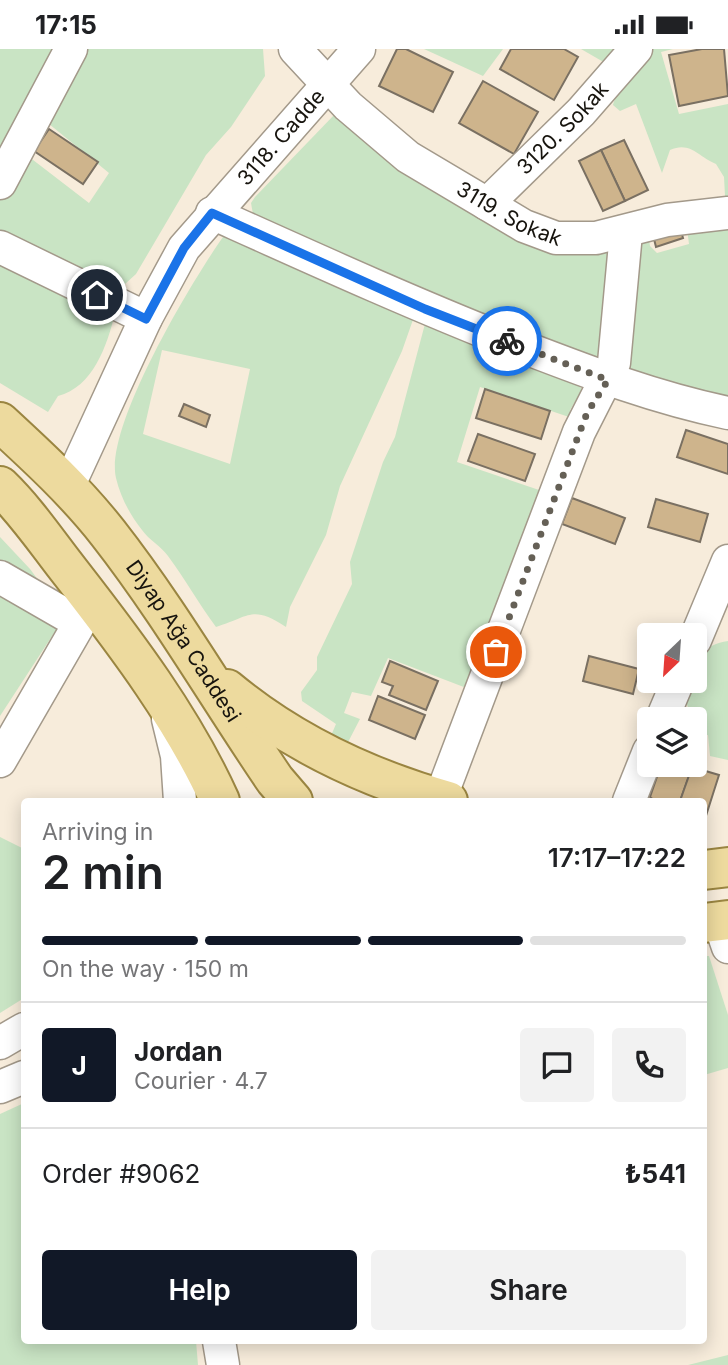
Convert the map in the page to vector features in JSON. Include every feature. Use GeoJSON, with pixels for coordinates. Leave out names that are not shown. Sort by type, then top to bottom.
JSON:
{"type":"FeatureCollection","features":[{"type":"Feature","properties":{"kind":"main road","name":"Diyap Ağa Caddesi"},"geometry":{"type":"LineString","coordinates":[[0,422],[68,487],[142,578],[246,738],[291,798]]}},
{"type":"Feature","properties":{"kind":"main road"},"geometry":{"type":"LineString","coordinates":[[0,486],[41,535],[85,611],[162,697],[196,751],[219,798]]}},
{"type":"Feature","properties":{"kind":"main road"},"geometry":{"type":"LineString","coordinates":[[202,669],[282,731],[362,771],[438,798]]}},
{"type":"Feature","properties":{"kind":"main road"},"geometry":{"type":"LineString","coordinates":[[707,870],[728,867]]}},
{"type":"Feature","properties":{"kind":"street"},"geometry":{"type":"LineString","coordinates":[[0,183],[71,49]]}},
{"type":"Feature","properties":{"kind":"street","name":"3119. Sokak"},"geometry":{"type":"LineString","coordinates":[[295,49],[375,131],[408,156],[524,226],[556,238],[596,238],[626,233],[667,220],[728,213]]}},
{"type":"Feature","properties":{"kind":"street","name":"3118. Cadde"},"geometry":{"type":"LineString","coordinates":[[68,487],[146,319],[184,248],[359,49]]}},
{"type":"Feature","properties":{"kind":"street","name":"3120. Sokak"},"geometry":{"type":"LineString","coordinates":[[486,204],[581,112],[636,49]]}},
{"type":"Feature","properties":{"kind":"street"},"geometry":{"type":"LineString","coordinates":[[212,213],[425,309],[608,380],[650,395],[728,413]]}},
{"type":"Feature","properties":{"kind":"street"},"geometry":{"type":"LineString","coordinates":[[445,798],[583,423],[608,380],[617,346],[626,233]]}},
{"type":"Feature","properties":{"kind":"street"},"geometry":{"type":"LineString","coordinates":[[0,247],[146,319]]}},
{"type":"Feature","properties":{"kind":"street"},"geometry":{"type":"LineString","coordinates":[[709,627],[728,561]]}},
{"type":"Feature","properties":{"kind":"street"},"geometry":{"type":"LineString","coordinates":[[0,577],[85,611],[0,761]]}},
{"type":"Feature","properties":{"kind":"street"},"geometry":{"type":"LineString","coordinates":[[162,697],[177,756],[180,798]]}},
{"type":"Feature","properties":{"kind":"street"},"geometry":{"type":"LineString","coordinates":[[630,798],[639,777]]}},
{"type":"Feature","properties":{"kind":"street"},"geometry":{"type":"LineString","coordinates":[[0,1042],[21,1031]]}},
{"type":"Feature","properties":{"kind":"street"},"geometry":{"type":"LineString","coordinates":[[0,1087],[21,1078]]}},
{"type":"Feature","properties":{"kind":"street"},"geometry":{"type":"LineString","coordinates":[[220,1344],[223,1365]]}},
{"type":"Feature","properties":{"kind":"green space"},"geometry":{"type":"Polygon","coordinates":[[[0,49],[56,49],[0,159],[0,49]]]}},
{"type":"Feature","properties":{"kind":"green space"},"geometry":{"type":"Polygon","coordinates":[[[80,49],[263,49],[265,76],[231,127],[206,155],[136,274],[125,284],[114,288],[0,235],[0,198],[24,153],[89,203],[109,173],[43,119],[80,49]]]}},
{"type":"Feature","properties":{"kind":"green space"},"geometry":{"type":"Polygon","coordinates":[[[424,49],[503,49],[483,76],[424,49]]]}},
{"type":"Feature","properties":{"kind":"green space"},"geometry":{"type":"Polygon","coordinates":[[[581,49],[621,49],[607,64],[581,49]]]}},
{"type":"Feature","properties":{"kind":"green space"},"geometry":{"type":"Polygon","coordinates":[[[651,49],[673,49],[661,52],[679,114],[728,104],[728,197],[725,196],[724,177],[716,164],[684,147],[670,150],[662,173],[636,104],[620,111],[613,105],[619,92],[651,49]]]}},
{"type":"Feature","properties":{"kind":"green space"},"geometry":{"type":"Polygon","coordinates":[[[335,114],[612,253],[601,364],[254,220],[251,203],[255,197],[335,114]]]}},
{"type":"Feature","properties":{"kind":"green space"},"geometry":{"type":"Polygon","coordinates":[[[728,220],[728,401],[628,372],[635,247],[648,235],[650,246],[657,253],[689,244],[686,221],[728,220]]]}},
{"type":"Feature","properties":{"kind":"green space"},"geometry":{"type":"Polygon","coordinates":[[[236,235],[415,314],[402,351],[340,486],[326,535],[290,607],[286,627],[258,614],[216,627],[168,556],[133,518],[116,478],[116,455],[123,425],[136,391],[172,319],[223,237],[236,235]],[[162,350],[143,434],[230,464],[250,369],[162,350]]]}},
{"type":"Feature","properties":{"kind":"green space"},"geometry":{"type":"Polygon","coordinates":[[[0,257],[115,313],[108,339],[97,363],[81,384],[58,396],[48,412],[0,383],[0,257]]]}},
{"type":"Feature","properties":{"kind":"green space"},"geometry":{"type":"Polygon","coordinates":[[[426,320],[577,382],[582,390],[570,410],[572,418],[480,387],[457,462],[542,491],[469,689],[388,658],[371,696],[352,692],[344,713],[360,719],[345,748],[330,738],[336,724],[302,701],[301,692],[317,670],[317,657],[352,584],[350,562],[383,462],[395,437],[426,320]]]}},
{"type":"Feature","properties":{"kind":"green space"},"geometry":{"type":"Polygon","coordinates":[[[0,537],[30,569],[50,596],[0,569],[0,537]]]}},
{"type":"Feature","properties":{"kind":"green space"},"geometry":{"type":"Polygon","coordinates":[[[0,593],[58,627],[0,716],[0,593]]]}},
{"type":"Feature","properties":{"kind":"green space"},"geometry":{"type":"Polygon","coordinates":[[[728,641],[728,760],[710,756],[707,707],[688,707],[683,695],[707,693],[707,649],[728,641]]]}},
{"type":"Feature","properties":{"kind":"green space"},"geometry":{"type":"Polygon","coordinates":[[[0,837],[21,848],[21,1000],[0,1013],[0,837]]]}},
{"type":"Feature","properties":{"kind":"green space"},"geometry":{"type":"Polygon","coordinates":[[[707,956],[728,1015],[728,1068],[707,1074],[707,956]]]}},
{"type":"Feature","properties":{"kind":"green space"},"geometry":{"type":"Polygon","coordinates":[[[21,1104],[21,1344],[196,1344],[198,1365],[0,1365],[0,1114],[21,1104]]]}},
{"type":"Feature","properties":{"kind":"green space"},"geometry":{"type":"Polygon","coordinates":[[[728,1355],[728,1365],[688,1365],[728,1355]]]}},
{"type":"Feature","properties":{"kind":"building"},"geometry":{"type":"Polygon","coordinates":[[[397,49],[406,49],[453,72],[433,112],[379,86],[397,49]]]}},
{"type":"Feature","properties":{"kind":"building"},"geometry":{"type":"Polygon","coordinates":[[[511,49],[564,49],[578,57],[554,100],[500,69],[511,49]]]}},
{"type":"Feature","properties":{"kind":"building"},"geometry":{"type":"Polygon","coordinates":[[[702,49],[724,49],[728,96],[679,106],[669,55],[702,49]]]}},
{"type":"Feature","properties":{"kind":"building"},"geometry":{"type":"Polygon","coordinates":[[[483,81],[538,112],[514,154],[459,123],[483,81]]]}},
{"type":"Feature","properties":{"kind":"building"},"geometry":{"type":"Polygon","coordinates":[[[49,129],[98,162],[83,184],[34,151],[49,129]]]}},
{"type":"Feature","properties":{"kind":"building"},"geometry":{"type":"Polygon","coordinates":[[[624,140],[648,190],[625,201],[601,150],[624,140]]]}},
{"type":"Feature","properties":{"kind":"building"},"geometry":{"type":"Polygon","coordinates":[[[601,150],[625,201],[603,211],[579,161],[601,150]]]}},
{"type":"Feature","properties":{"kind":"building"},"geometry":{"type":"Polygon","coordinates":[[[680,227],[683,238],[656,247],[653,235],[680,227]]]}},
{"type":"Feature","properties":{"kind":"building"},"geometry":{"type":"Polygon","coordinates":[[[485,389],[550,411],[541,439],[476,418],[485,389]]]}},
{"type":"Feature","properties":{"kind":"building"},"geometry":{"type":"Polygon","coordinates":[[[184,404],[210,415],[206,427],[179,416],[184,404]]]}},
{"type":"Feature","properties":{"kind":"building"},"geometry":{"type":"Polygon","coordinates":[[[686,430],[728,444],[728,474],[677,457],[686,430]]]}},
{"type":"Feature","properties":{"kind":"building"},"geometry":{"type":"Polygon","coordinates":[[[478,434],[535,454],[525,481],[468,461],[478,434]]]}},
{"type":"Feature","properties":{"kind":"building"},"geometry":{"type":"Polygon","coordinates":[[[572,498],[625,518],[615,544],[562,524],[572,498]]]}},
{"type":"Feature","properties":{"kind":"building"},"geometry":{"type":"Polygon","coordinates":[[[656,499],[708,514],[700,542],[648,527],[656,499]]]}},
{"type":"Feature","properties":{"kind":"building"},"geometry":{"type":"Polygon","coordinates":[[[589,656],[637,668],[633,694],[583,681],[589,656]]]}},
{"type":"Feature","properties":{"kind":"building"},"geometry":{"type":"Polygon","coordinates":[[[390,661],[438,681],[426,710],[389,695],[393,686],[382,682],[390,661]]]}},
{"type":"Feature","properties":{"kind":"building"},"geometry":{"type":"Polygon","coordinates":[[[378,696],[425,715],[415,739],[369,720],[378,696]]]}},
{"type":"Feature","properties":{"kind":"building"},"geometry":{"type":"Polygon","coordinates":[[[707,771],[719,775],[707,813],[707,798],[681,798],[688,777],[707,777],[707,771]]]}},
{"type":"Feature","properties":{"kind":"building"},"geometry":{"type":"Polygon","coordinates":[[[657,777],[689,777],[681,798],[651,798],[657,777]]]}},
{"type":"Feature","properties":{"kind":"way so far"},"geometry":{"type":"LineString","coordinates":[[496,652],[587,413],[608,380],[507,341]]}},
{"type":"Feature","properties":{"kind":"route"},"geometry":{"type":"LineString","coordinates":[[97,295],[146,319],[184,248],[212,213],[425,309],[507,341]]}}]}
